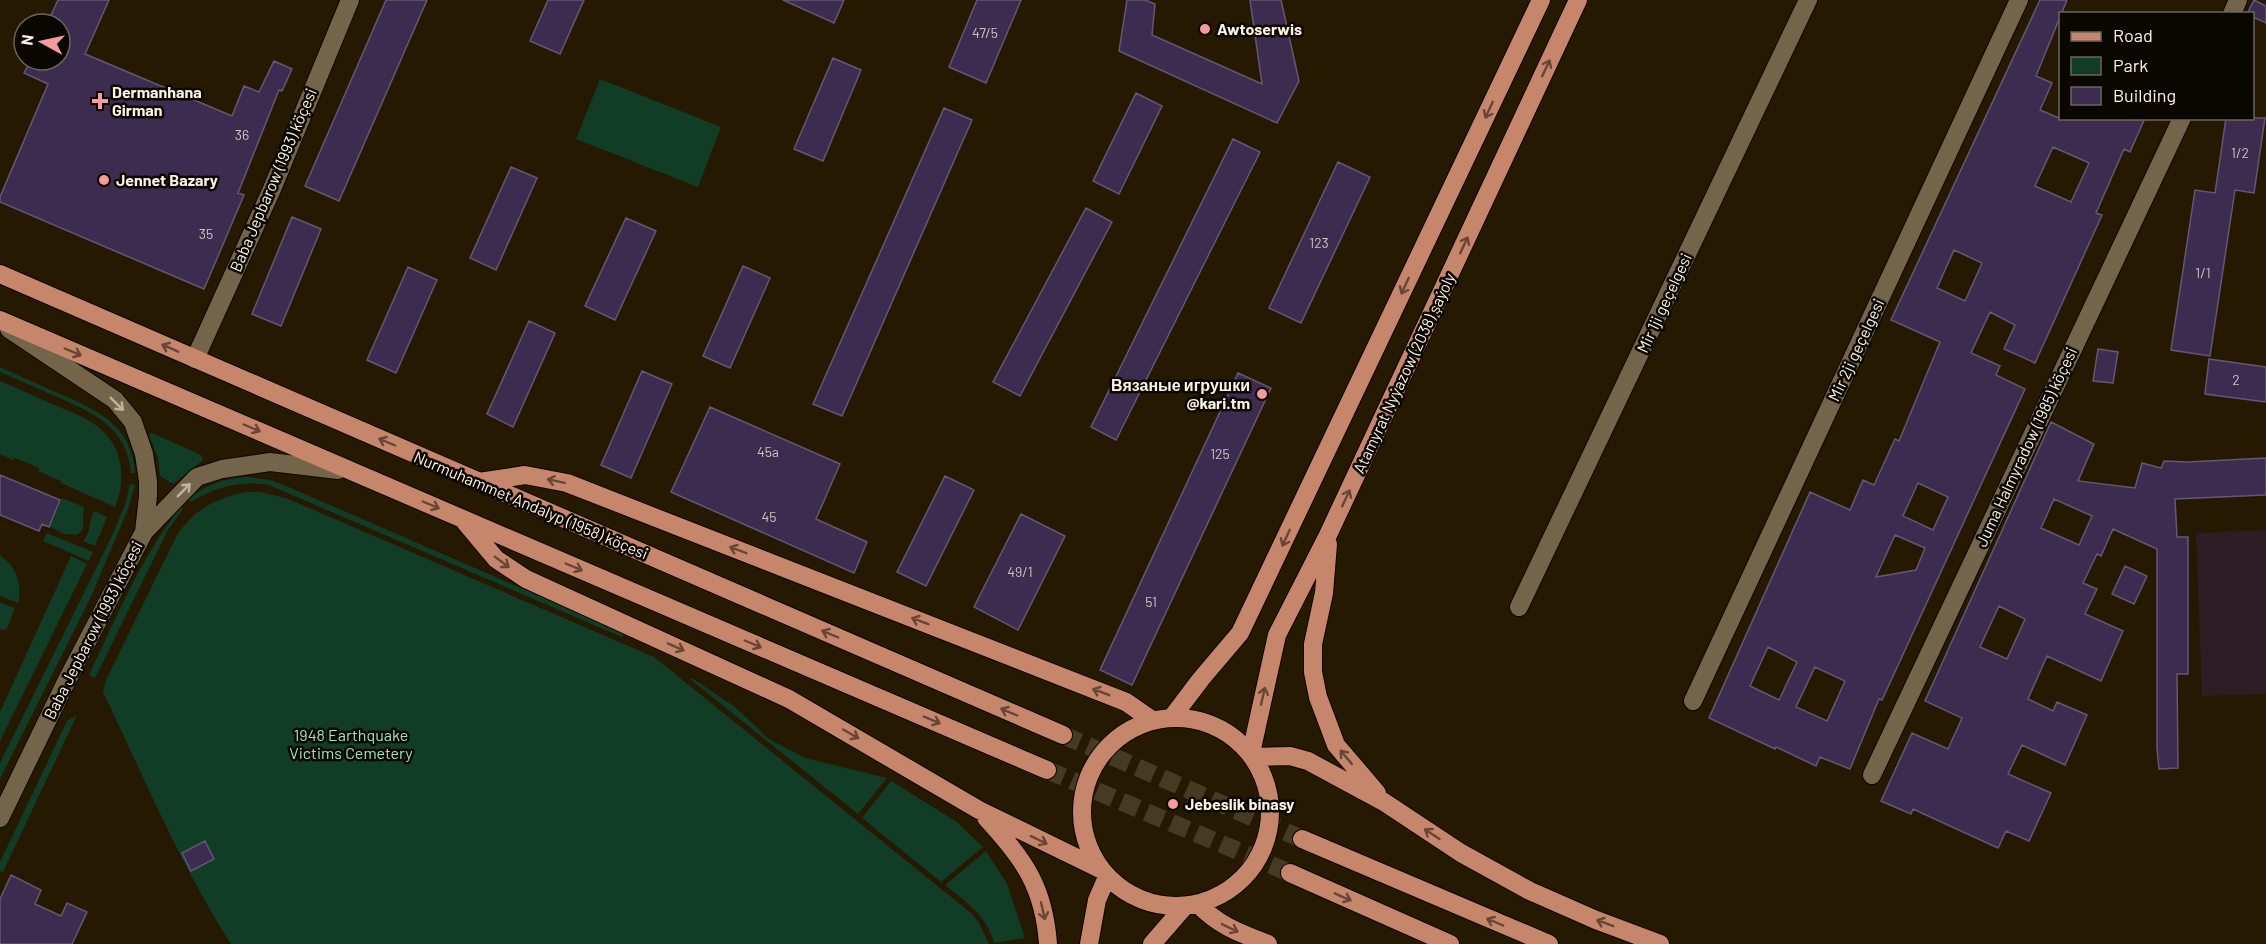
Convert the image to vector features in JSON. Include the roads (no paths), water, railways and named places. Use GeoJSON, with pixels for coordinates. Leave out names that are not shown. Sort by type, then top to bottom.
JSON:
{"type":"FeatureCollection","features":[{"type":"Feature","properties":{"kind":"main road"},"geometry":{"type":"LineString","coordinates":[[1173,716],[1240,633],[1541,0]]}},
{"type":"Feature","properties":{"kind":"main road","name":"Atamyrat Nyýazow (2038) şaýoly"},"geometry":{"type":"LineString","coordinates":[[1252,755],[1277,635],[1328,535],[1578,0]]}},
{"type":"Feature","properties":{"kind":"main road","name":"Nurmuhammet Andalyp (1958) köçesi"},"geometry":{"type":"LineString","coordinates":[[0,274],[1063,735]]}},
{"type":"Feature","properties":{"kind":"main road"},"geometry":{"type":"LineString","coordinates":[[0,322],[1047,770]]}},
{"type":"Feature","properties":{"kind":"main road"},"geometry":{"type":"LineString","coordinates":[[479,482],[525,475],[567,483],[1126,702],[1152,720]]}},
{"type":"Feature","properties":{"kind":"main road"},"geometry":{"type":"LineString","coordinates":[[462,519],[496,559],[526,579],[789,699],[979,810],[1104,874],[1127,892],[1145,901],[1165,906],[1191,905],[1219,896],[1238,883],[1254,866],[1264,845],[1270,823],[1270,800],[1264,777],[1252,755],[1236,739],[1219,727],[1199,720],[1173,716],[1152,720],[1127,730],[1112,742],[1099,758],[1089,775],[1083,794],[1084,834],[1091,853],[1104,874],[1089,944]]}},
{"type":"Feature","properties":{"kind":"main road"},"geometry":{"type":"LineString","coordinates":[[1328,535],[1324,593],[1313,644],[1313,672],[1318,697],[1336,745],[1384,802]]}},
{"type":"Feature","properties":{"kind":"main road"},"geometry":{"type":"LineString","coordinates":[[1252,755],[1290,756],[1308,761],[1384,802],[1461,853],[1530,891],[1596,920],[1660,944]]}},
{"type":"Feature","properties":{"kind":"main road"},"geometry":{"type":"LineString","coordinates":[[979,810],[1014,849],[1034,883],[1043,908],[1048,944]]}},
{"type":"Feature","properties":{"kind":"main road"},"geometry":{"type":"LineString","coordinates":[[1302,839],[1549,944]]}},
{"type":"Feature","properties":{"kind":"main road"},"geometry":{"type":"LineString","coordinates":[[1290,873],[1450,944]]}},
{"type":"Feature","properties":{"kind":"main road"},"geometry":{"type":"LineString","coordinates":[[1152,944],[1191,905]]}},
{"type":"Feature","properties":{"kind":"main road"},"geometry":{"type":"LineString","coordinates":[[1191,905],[1228,928],[1268,944]]}},
{"type":"Feature","properties":{"kind":"street","name":"Baba Jepbarow (1993) köçesi"},"geometry":{"type":"LineString","coordinates":[[195,359],[272,189],[350,0]]}},
{"type":"Feature","properties":{"kind":"street","name":"Mir 1ji geçelgesi"},"geometry":{"type":"LineString","coordinates":[[1519,607],[1808,0]]}},
{"type":"Feature","properties":{"kind":"street","name":"Mir 2ji geçelgesi"},"geometry":{"type":"LineString","coordinates":[[1693,701],[2019,0]]}},
{"type":"Feature","properties":{"kind":"street","name":"Juma Halmyradow (1985) köçesi"},"geometry":{"type":"LineString","coordinates":[[1872,775],[2181,120]]}},
{"type":"Feature","properties":{"kind":"street","name":"Baba Jepbarow (1993) köçesi"},"geometry":{"type":"LineString","coordinates":[[0,322],[115,400],[133,422],[144,454],[148,481],[144,532],[66,682],[0,818]]}},
{"type":"Feature","properties":{"kind":"street"},"geometry":{"type":"LineString","coordinates":[[144,532],[197,477],[222,469],[270,462],[355,472]]}},
{"type":"Feature","properties":{"kind":"tunnel"},"geometry":{"type":"LineString","coordinates":[[1063,735],[1302,839]]}},
{"type":"Feature","properties":{"kind":"tunnel"},"geometry":{"type":"LineString","coordinates":[[1047,770],[1290,873]]}},
{"type":"Feature","properties":{"kind":"place","name":"Awtoserwis"},"geometry":{"type":"Point","coordinates":[1205,29]}},
{"type":"Feature","properties":{"kind":"place","name":"Dermanhana Girman"},"geometry":{"type":"Point","coordinates":[100,101]}},
{"type":"Feature","properties":{"kind":"place","name":"Jennet Bazary"},"geometry":{"type":"Point","coordinates":[104,180]}},
{"type":"Feature","properties":{"kind":"place","name":"Вязаные игрушки @kari.tm"},"geometry":{"type":"Point","coordinates":[1262,394]}},
{"type":"Feature","properties":{"kind":"place","name":"Jebeslik binasy"},"geometry":{"type":"Point","coordinates":[1173,804]}},
{"type":"Feature","properties":{"kind":"park label","name":"1948 Earthquake Victims Cemetery"},"geometry":{"type":"Point","coordinates":[351,744]}}]}
